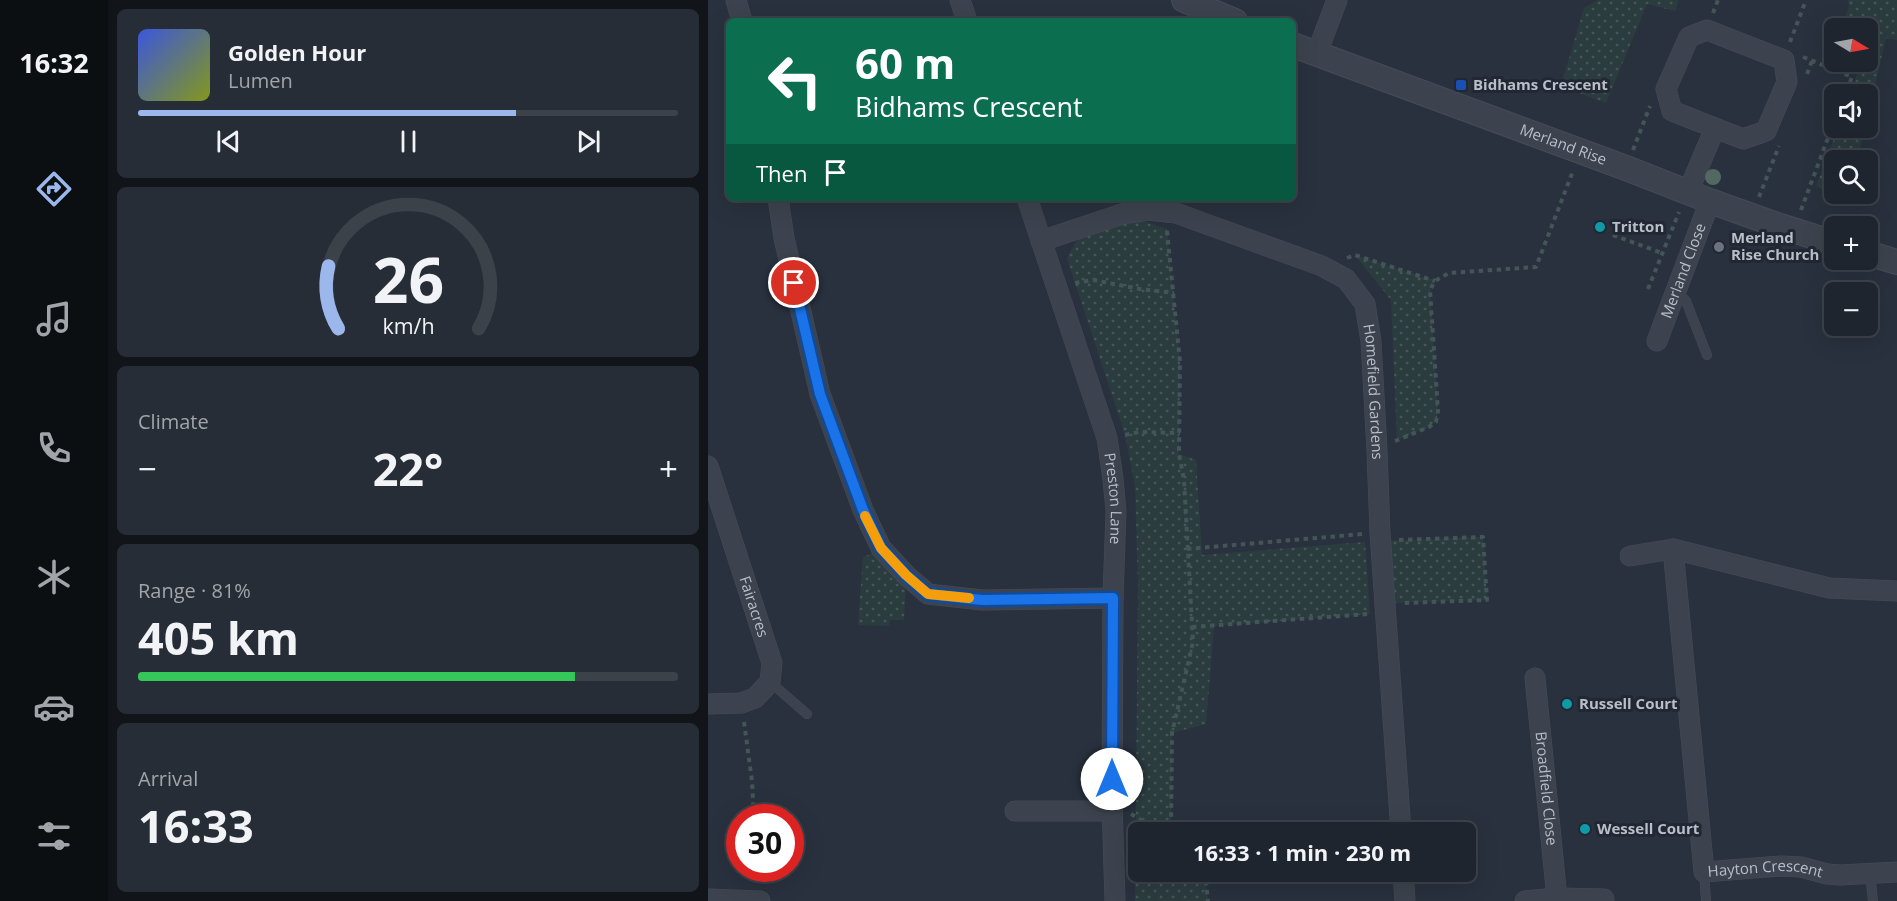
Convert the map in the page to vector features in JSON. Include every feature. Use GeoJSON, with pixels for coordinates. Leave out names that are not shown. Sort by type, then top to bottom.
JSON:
{"type":"FeatureCollection","features":[{"type":"Feature","properties":{"kind":"street"},"geometry":{"type":"LineString","coordinates":[[736,0],[741,18]]}},
{"type":"Feature","properties":{"kind":"street"},"geometry":{"type":"LineString","coordinates":[[960,0],[966,18]]}},
{"type":"Feature","properties":{"kind":"street"},"geometry":{"type":"LineString","coordinates":[[1184,0],[1228,18]]}},
{"type":"Feature","properties":{"kind":"street"},"geometry":{"type":"LineString","coordinates":[[1317,53],[1337,0]]}},
{"type":"Feature","properties":{"kind":"street"},"geometry":{"type":"LineString","coordinates":[[1707,30],[1785,56],[1787,82],[1766,131],[1743,139],[1715,128],[1672,111],[1666,89],[1689,37],[1707,30]]}},
{"type":"Feature","properties":{"kind":"street","name":"Merland Rise"},"geometry":{"type":"LineString","coordinates":[[1296,46],[1699,196],[1824,240]]}},
{"type":"Feature","properties":{"kind":"street","name":"Merland Close"},"geometry":{"type":"LineString","coordinates":[[1657,341],[1676,291],[1715,128]]}},
{"type":"Feature","properties":{"kind":"street"},"geometry":{"type":"LineString","coordinates":[[778,201],[784,238],[820,394],[863,510],[881,548],[906,575],[928,594],[982,600],[1113,598]]}},
{"type":"Feature","properties":{"kind":"street","name":"Preston Lane"},"geometry":{"type":"LineString","coordinates":[[1028,201],[1107,438],[1113,478],[1116,511],[1113,598],[1114,901]]}},
{"type":"Feature","properties":{"kind":"street","name":"Homefield Gardens"},"geometry":{"type":"LineString","coordinates":[[1041,241],[1122,213],[1148,210],[1176,213],[1322,266],[1346,279],[1365,304],[1371,340],[1380,537],[1400,822]]}},
{"type":"Feature","properties":{"kind":"street"},"geometry":{"type":"LineString","coordinates":[[1878,256],[1897,262]]}},
{"type":"Feature","properties":{"kind":"street","name":"Fairacres"},"geometry":{"type":"LineString","coordinates":[[708,466],[772,663],[770,682]]}},
{"type":"Feature","properties":{"kind":"street"},"geometry":{"type":"LineString","coordinates":[[1630,556],[1673,549],[1829,588],[1897,591]]}},
{"type":"Feature","properties":{"kind":"street","name":"Hayton Crescent"},"geometry":{"type":"LineString","coordinates":[[1673,549],[1704,872],[1781,866],[1801,867],[1840,875],[1897,872]]}},
{"type":"Feature","properties":{"kind":"street","name":"Broadfield Close"},"geometry":{"type":"LineString","coordinates":[[1535,678],[1557,898]]}},
{"type":"Feature","properties":{"kind":"street"},"geometry":{"type":"LineString","coordinates":[[708,704],[741,703],[755,698],[770,682]]}},
{"type":"Feature","properties":{"kind":"street"},"geometry":{"type":"LineString","coordinates":[[1015,811],[1112,806]]}},
{"type":"Feature","properties":{"kind":"street"},"geometry":{"type":"LineString","coordinates":[[1404,882],[1405,901]]}},
{"type":"Feature","properties":{"kind":"street"},"geometry":{"type":"LineString","coordinates":[[1525,901],[1557,898],[1604,899]]}},
{"type":"Feature","properties":{"kind":"street"},"geometry":{"type":"LineString","coordinates":[[708,899],[760,901]]}},
{"type":"Feature","properties":{"kind":"lane"},"geometry":{"type":"LineString","coordinates":[[1676,291],[1686,301],[1707,355]]}},
{"type":"Feature","properties":{"kind":"lane"},"geometry":{"type":"LineString","coordinates":[[770,682],[807,714]]}},
{"type":"Feature","properties":{"kind":"lane"},"geometry":{"type":"LineString","coordinates":[[1704,872],[1706,901]]}},
{"type":"Feature","properties":{"kind":"lane"},"geometry":{"type":"LineString","coordinates":[[1870,873],[1873,901]]}},
{"type":"Feature","properties":{"kind":"path"},"geometry":{"type":"LineString","coordinates":[[1806,0],[1785,56],[1852,77],[1849,84]]}},
{"type":"Feature","properties":{"kind":"path"},"geometry":{"type":"LineString","coordinates":[[1626,168],[1652,101]]}},
{"type":"Feature","properties":{"kind":"path"},"geometry":{"type":"LineString","coordinates":[[1794,230],[1828,138]]}},
{"type":"Feature","properties":{"kind":"path"},"geometry":{"type":"LineString","coordinates":[[1377,451],[1436,422],[1438,411],[1430,290],[1435,281],[1449,273],[1536,267],[1581,151]]}},
{"type":"Feature","properties":{"kind":"path"},"geometry":{"type":"LineString","coordinates":[[1648,290],[1662,253],[1699,196]]}},
{"type":"Feature","properties":{"kind":"path"},"geometry":{"type":"LineString","coordinates":[[1167,212],[1180,362],[1179,454],[1184,480],[1193,642],[1172,733],[1171,822]]}},
{"type":"Feature","properties":{"kind":"path"},"geometry":{"type":"LineString","coordinates":[[1613,235],[1662,253]]}},
{"type":"Feature","properties":{"kind":"path"},"geometry":{"type":"LineString","coordinates":[[1322,266],[1355,255],[1435,281]]}},
{"type":"Feature","properties":{"kind":"path"},"geometry":{"type":"LineString","coordinates":[[1056,287],[1093,280],[1174,293]]}},
{"type":"Feature","properties":{"kind":"path"},"geometry":{"type":"LineString","coordinates":[[1107,438],[1139,432],[1180,433]]}},
{"type":"Feature","properties":{"kind":"path"},"geometry":{"type":"LineString","coordinates":[[1187,549],[1380,537],[1483,537],[1487,600],[1192,627]]}},
{"type":"Feature","properties":{"kind":"path"},"geometry":{"type":"LineString","coordinates":[[741,703],[753,804]]}},
{"type":"Feature","properties":{"kind":"path"},"geometry":{"type":"LineString","coordinates":[[1112,806],[1142,822]]}},
{"type":"Feature","properties":{"kind":"path"},"geometry":{"type":"LineString","coordinates":[[1206,882],[1208,901]]}},
{"type":"Feature","properties":{"kind":"shaded area"},"geometry":{"type":"Polygon","coordinates":[[[1598,0],[1679,0],[1675,11],[1647,4],[1606,103],[1561,86],[1584,8],[1598,0]]]}},
{"type":"Feature","properties":{"kind":"shaded area"},"geometry":{"type":"Polygon","coordinates":[[[1848,0],[1897,0],[1897,40],[1886,38],[1876,84],[1854,84],[1857,74],[1852,72],[1878,72],[1878,18],[1845,18],[1849,6],[1848,0]]]}},
{"type":"Feature","properties":{"kind":"shaded area"},"geometry":{"type":"Polygon","coordinates":[[[1834,138],[1862,138],[1860,150],[1830,150],[1834,138]]]}},
{"type":"Feature","properties":{"kind":"shaded area"},"geometry":{"type":"Polygon","coordinates":[[[1824,165],[1824,189],[1816,186],[1824,165]]]}},
{"type":"Feature","properties":{"kind":"shaded area"},"geometry":{"type":"Polygon","coordinates":[[[1122,214],[1167,229],[1180,362],[1179,454],[1196,460],[1202,555],[1365,542],[1370,614],[1214,626],[1206,724],[1172,733],[1171,822],[1136,822],[1138,585],[1135,486],[1125,435],[1067,258],[1084,227],[1122,214]]]}},
{"type":"Feature","properties":{"kind":"shaded area"},"geometry":{"type":"Polygon","coordinates":[[[1355,255],[1435,281],[1430,290],[1438,411],[1436,422],[1397,440],[1391,300],[1355,255]]]}},
{"type":"Feature","properties":{"kind":"shaded area"},"geometry":{"type":"Polygon","coordinates":[[[1483,537],[1487,600],[1386,603],[1380,541],[1483,537]]]}},
{"type":"Feature","properties":{"kind":"shaded area"},"geometry":{"type":"Polygon","coordinates":[[[876,552],[906,578],[904,620],[890,620],[889,626],[858,625],[863,557],[876,552]]]}},
{"type":"Feature","properties":{"kind":"shaded area"},"geometry":{"type":"Polygon","coordinates":[[[1135,882],[1206,882],[1208,901],[1135,901],[1135,882]]]}},
{"type":"Feature","properties":{"kind":"slow traffic"},"geometry":{"type":"LineString","coordinates":[[865,516],[881,548],[906,575],[928,594],[969,598]]}},
{"type":"Feature","properties":{"kind":"place","name":"Bidhams Crescent"},"geometry":{"type":"Point","coordinates":[1461,85]}},
{"type":"Feature","properties":{"kind":"place","name":"Tritton"},"geometry":{"type":"Point","coordinates":[1600,227]}},
{"type":"Feature","properties":{"kind":"place","name":"Merland Rise Church"},"geometry":{"type":"Point","coordinates":[1719,247]}},
{"type":"Feature","properties":{"kind":"place","name":"Russell Court"},"geometry":{"type":"Point","coordinates":[1567,704]}},
{"type":"Feature","properties":{"kind":"place","name":"Wessell Court"},"geometry":{"type":"Point","coordinates":[1585,829]}},
{"type":"Feature","properties":{"kind":"route"},"geometry":{"type":"LineString","coordinates":[[794,283],[820,394],[863,510],[881,548],[906,575],[928,594],[982,600],[1113,598],[1112,779]]}}]}
